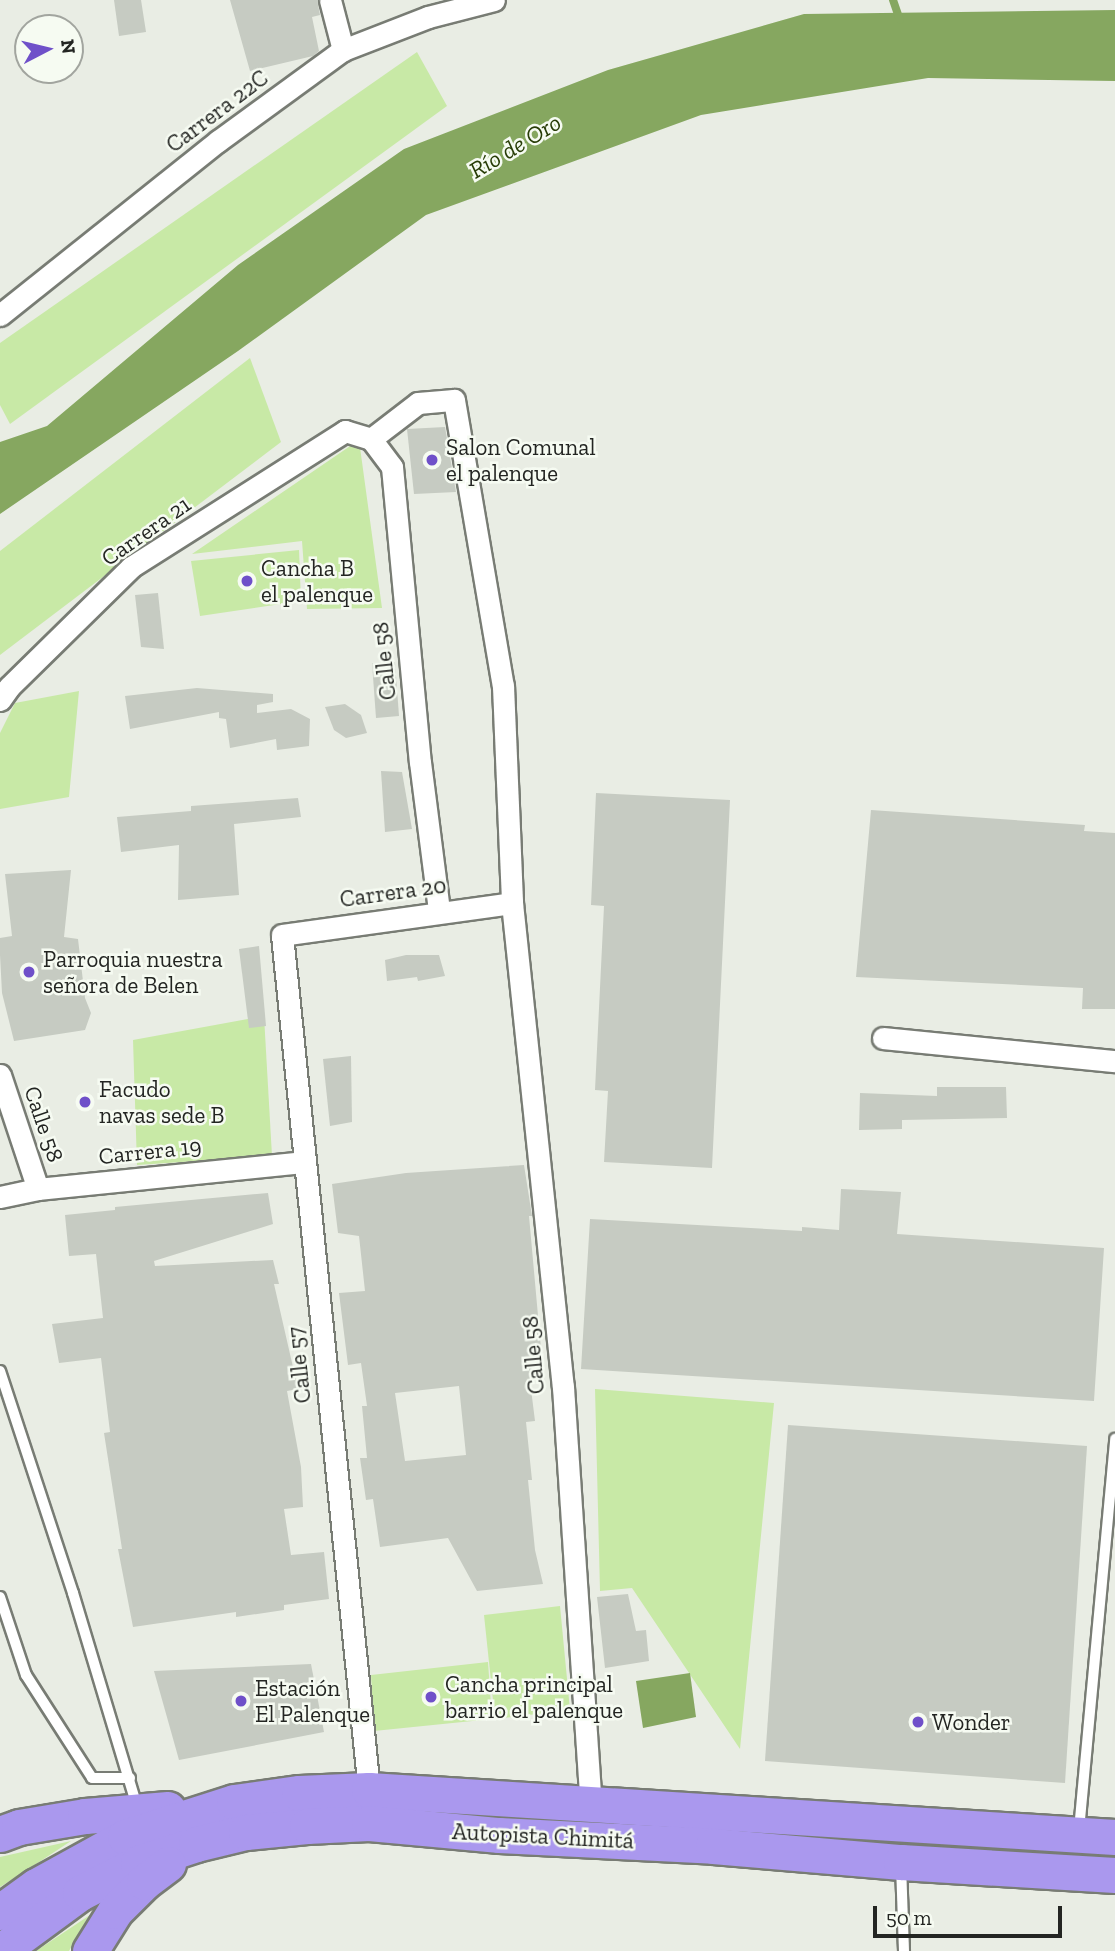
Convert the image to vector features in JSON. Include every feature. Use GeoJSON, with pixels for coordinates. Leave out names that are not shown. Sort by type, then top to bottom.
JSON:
{"type":"FeatureCollection","features":[{"type":"Feature","properties":{"kind":"highway","name":"Autopista Chimitá"},"geometry":{"type":"LineString","coordinates":[[0,1912],[56,1874],[125,1837],[234,1802],[299,1793],[369,1790],[1115,1837]]}},
{"type":"Feature","properties":{"kind":"highway"},"geometry":{"type":"LineString","coordinates":[[0,1834],[19,1827],[85,1816],[234,1802]]}},
{"type":"Feature","properties":{"kind":"highway","name":"Autopista Chimitá"},"geometry":{"type":"LineString","coordinates":[[1,1951],[80,1893],[138,1863],[196,1844],[246,1832],[369,1823],[499,1835],[713,1846],[901,1862],[1115,1875]]}},
{"type":"Feature","properties":{"kind":"highway"},"geometry":{"type":"LineString","coordinates":[[90,1951],[115,1911],[144,1882],[196,1844]]}},
{"type":"Feature","properties":{"kind":"street"},"geometry":{"type":"LineString","coordinates":[[330,0],[343,50]]}},
{"type":"Feature","properties":{"kind":"street","name":"Carrera 22C"},"geometry":{"type":"LineString","coordinates":[[0,315],[218,141],[343,50],[426,9],[494,0]]}},
{"type":"Feature","properties":{"kind":"street","name":"Calle 58"},"geometry":{"type":"LineString","coordinates":[[439,911],[421,762],[392,467],[371,439],[418,403],[454,400],[503,686],[512,903],[563,1387],[592,1804]]}},
{"type":"Feature","properties":{"kind":"street","name":"Carrera 21"},"geometry":{"type":"LineString","coordinates":[[0,700],[9,687],[131,567],[345,431],[371,439]]}},
{"type":"Feature","properties":{"kind":"street","name":"Carrera 20"},"geometry":{"type":"LineString","coordinates":[[282,935],[439,911],[512,903]]}},
{"type":"Feature","properties":{"kind":"street","name":"Calle 57"},"geometry":{"type":"LineString","coordinates":[[282,935],[369,1790]]}},
{"type":"Feature","properties":{"kind":"street"},"geometry":{"type":"LineString","coordinates":[[883,1038],[1115,1061]]}},
{"type":"Feature","properties":{"kind":"street","name":"Calle 58"},"geometry":{"type":"LineString","coordinates":[[0,1076],[38,1189]]}},
{"type":"Feature","properties":{"kind":"street","name":"Carrera 19"},"geometry":{"type":"LineString","coordinates":[[0,1197],[38,1189],[305,1162]]}},
{"type":"Feature","properties":{"kind":"lane"},"geometry":{"type":"LineString","coordinates":[[0,1371],[139,1812]]}},
{"type":"Feature","properties":{"kind":"lane"},"geometry":{"type":"LineString","coordinates":[[1078,1835],[1115,1439]]}},
{"type":"Feature","properties":{"kind":"lane"},"geometry":{"type":"LineString","coordinates":[[0,1597],[26,1675],[92,1778],[130,1778]]}},
{"type":"Feature","properties":{"kind":"lane"},"geometry":{"type":"LineString","coordinates":[[901,1862],[904,1951]]}},
{"type":"Feature","properties":{"kind":"shaded area"},"geometry":{"type":"Polygon","coordinates":[[[417,52],[447,106],[10,424],[0,405],[0,343],[417,52]]]}},
{"type":"Feature","properties":{"kind":"shaded area"},"geometry":{"type":"Polygon","coordinates":[[[250,358],[281,442],[0,655],[0,551],[250,358]]]}},
{"type":"Feature","properties":{"kind":"shaded area"},"geometry":{"type":"Polygon","coordinates":[[[359,440],[382,608],[307,609],[302,541],[192,554],[359,440]]]}},
{"type":"Feature","properties":{"kind":"shaded area","name":"Cancha B el palenque"},"geometry":{"type":"Polygon","coordinates":[[[299,550],[301,601],[200,616],[191,561],[299,550]]]}},
{"type":"Feature","properties":{"kind":"shaded area"},"geometry":{"type":"Polygon","coordinates":[[[79,691],[69,797],[0,809],[0,733],[15,703],[79,691]]]}},
{"type":"Feature","properties":{"kind":"shaded area"},"geometry":{"type":"Polygon","coordinates":[[[264,1016],[272,1156],[137,1165],[133,1040],[264,1016]]]}},
{"type":"Feature","properties":{"kind":"shaded area"},"geometry":{"type":"Polygon","coordinates":[[[595,1389],[774,1403],[740,1749],[632,1588],[600,1591],[595,1389]]]}},
{"type":"Feature","properties":{"kind":"shaded area"},"geometry":{"type":"Polygon","coordinates":[[[560,1606],[570,1710],[495,1719],[484,1615],[560,1606]]]}},
{"type":"Feature","properties":{"kind":"shaded area","name":"Cancha principal barrio el palenque"},"geometry":{"type":"Polygon","coordinates":[[[488,1662],[492,1719],[374,1731],[371,1675],[488,1662]]]}},
{"type":"Feature","properties":{"kind":"shaded area"},"geometry":{"type":"Polygon","coordinates":[[[71,1841],[21,1874],[0,1887],[0,1857],[71,1841]]]}},
{"type":"Feature","properties":{"kind":"shaded area"},"geometry":{"type":"Polygon","coordinates":[[[102,1907],[88,1918],[69,1951],[36,1951],[102,1907]]]}},
{"type":"Feature","properties":{"kind":"water","name":"Río de Oro"},"geometry":{"type":"Polygon","coordinates":[[[1115,10],[1115,81],[928,78],[701,115],[426,215],[238,351],[0,514],[0,442],[47,426],[238,265],[404,149],[608,70],[804,14],[1115,10]]]}},
{"type":"Feature","properties":{"kind":"water"},"geometry":{"type":"Polygon","coordinates":[[[690,1673],[696,1717],[643,1728],[636,1681],[690,1673]]]}},
{"type":"Feature","properties":{"kind":"building"},"geometry":{"type":"Polygon","coordinates":[[[114,0],[141,0],[146,32],[119,36],[114,0]]]}},
{"type":"Feature","properties":{"kind":"building"},"geometry":{"type":"Polygon","coordinates":[[[230,0],[317,0],[320,15],[312,17],[319,51],[313,56],[250,71],[230,0]]]}},
{"type":"Feature","properties":{"kind":"building","name":"Salon Comunal el palenque"},"geometry":{"type":"Polygon","coordinates":[[[445,427],[456,492],[414,494],[407,429],[445,427]]]}},
{"type":"Feature","properties":{"kind":"building"},"geometry":{"type":"Polygon","coordinates":[[[158,593],[164,649],[141,647],[135,595],[158,593]]]}},
{"type":"Feature","properties":{"kind":"building"},"geometry":{"type":"Polygon","coordinates":[[[395,662],[399,716],[376,718],[372,663],[395,662]]]}},
{"type":"Feature","properties":{"kind":"building"},"geometry":{"type":"Polygon","coordinates":[[[197,688],[273,694],[273,702],[257,705],[257,713],[291,709],[310,719],[309,746],[277,750],[276,739],[230,748],[226,719],[219,718],[219,712],[130,729],[125,696],[197,688]]]}},
{"type":"Feature","properties":{"kind":"building"},"geometry":{"type":"Polygon","coordinates":[[[345,704],[361,715],[367,733],[346,738],[334,730],[325,707],[345,704]]]}},
{"type":"Feature","properties":{"kind":"building"},"geometry":{"type":"Polygon","coordinates":[[[381,771],[402,772],[412,829],[385,832],[381,771]]]}},
{"type":"Feature","properties":{"kind":"building"},"geometry":{"type":"Polygon","coordinates":[[[596,793],[730,800],[712,1168],[604,1162],[608,1091],[595,1090],[604,906],[591,905],[596,793]]]}},
{"type":"Feature","properties":{"kind":"building"},"geometry":{"type":"Polygon","coordinates":[[[298,798],[301,817],[234,824],[239,895],[178,900],[179,845],[121,852],[117,817],[191,811],[191,806],[298,798]]]}},
{"type":"Feature","properties":{"kind":"building"},"geometry":{"type":"Polygon","coordinates":[[[871,810],[1085,825],[1084,831],[1115,833],[1115,1009],[1082,1009],[1083,988],[856,977],[871,810]]]}},
{"type":"Feature","properties":{"kind":"building"},"geometry":{"type":"Polygon","coordinates":[[[71,870],[64,937],[78,939],[85,998],[91,1013],[85,1030],[14,1041],[2,993],[0,938],[12,936],[5,874],[71,870]]]}},
{"type":"Feature","properties":{"kind":"building"},"geometry":{"type":"Polygon","coordinates":[[[259,946],[266,1026],[249,1028],[239,949],[259,946]]]}},
{"type":"Feature","properties":{"kind":"building"},"geometry":{"type":"Polygon","coordinates":[[[406,955],[439,955],[445,976],[418,981],[417,977],[387,981],[385,960],[406,955]]]}},
{"type":"Feature","properties":{"kind":"building"},"geometry":{"type":"Polygon","coordinates":[[[351,1056],[352,1122],[330,1126],[323,1059],[351,1056]]]}},
{"type":"Feature","properties":{"kind":"building"},"geometry":{"type":"Polygon","coordinates":[[[937,1087],[1006,1087],[1007,1118],[902,1120],[902,1129],[859,1130],[860,1093],[937,1096],[937,1087]]]}},
{"type":"Feature","properties":{"kind":"building"},"geometry":{"type":"Polygon","coordinates":[[[524,1165],[532,1216],[529,1216],[543,1371],[529,1373],[535,1421],[526,1422],[532,1480],[528,1480],[535,1550],[543,1584],[477,1591],[448,1538],[380,1547],[373,1499],[366,1500],[360,1458],[367,1458],[362,1406],[367,1406],[361,1363],[348,1365],[339,1293],[365,1291],[359,1236],[338,1233],[332,1184],[406,1173],[524,1165]],[[459,1386],[395,1393],[405,1461],[466,1455],[459,1386]]]}},
{"type":"Feature","properties":{"kind":"building"},"geometry":{"type":"Polygon","coordinates":[[[841,1189],[901,1192],[897,1234],[1104,1248],[1094,1401],[581,1369],[590,1219],[802,1231],[802,1227],[839,1230],[841,1189]]]}},
{"type":"Feature","properties":{"kind":"building"},"geometry":{"type":"Polygon","coordinates":[[[268,1193],[273,1224],[154,1261],[155,1266],[273,1260],[279,1284],[274,1284],[298,1389],[287,1391],[301,1467],[303,1507],[284,1509],[291,1555],[324,1552],[329,1599],[284,1605],[284,1610],[236,1617],[236,1612],[133,1627],[118,1549],[122,1549],[104,1433],[110,1432],[101,1358],[59,1363],[52,1324],[103,1318],[96,1254],[69,1256],[65,1215],[115,1210],[115,1207],[268,1193]]]}},
{"type":"Feature","properties":{"kind":"building"},"geometry":{"type":"Polygon","coordinates":[[[788,1425],[1087,1446],[1065,1783],[765,1761],[788,1425]]]}},
{"type":"Feature","properties":{"kind":"building"},"geometry":{"type":"Polygon","coordinates":[[[628,1594],[636,1631],[646,1630],[649,1661],[605,1668],[597,1597],[628,1594]]]}},
{"type":"Feature","properties":{"kind":"building","name":"Estación El Palenque"},"geometry":{"type":"Polygon","coordinates":[[[311,1664],[324,1732],[179,1760],[154,1671],[311,1664]]]}},
{"type":"Feature","properties":{"kind":"waterway"},"geometry":{"type":"LineString","coordinates":[[893,0],[900,20]]}},
{"type":"Feature","properties":{"kind":"place","name":"Salon Comunal el palenque"},"geometry":{"type":"Point","coordinates":[432,460]}},
{"type":"Feature","properties":{"kind":"place","name":"Cancha B el palenque"},"geometry":{"type":"Point","coordinates":[247,581]}},
{"type":"Feature","properties":{"kind":"place","name":"Parroquia nuestra señora de Belen"},"geometry":{"type":"Point","coordinates":[29,972]}},
{"type":"Feature","properties":{"kind":"place","name":"Facudo navas sede B"},"geometry":{"type":"Point","coordinates":[85,1102]}},
{"type":"Feature","properties":{"kind":"place","name":"Cancha principal barrio el palenque"},"geometry":{"type":"Point","coordinates":[431,1697]}},
{"type":"Feature","properties":{"kind":"place","name":"Estación El Palenque"},"geometry":{"type":"Point","coordinates":[241,1701]}},
{"type":"Feature","properties":{"kind":"place","name":"Wonder"},"geometry":{"type":"Point","coordinates":[918,1722]}}]}
